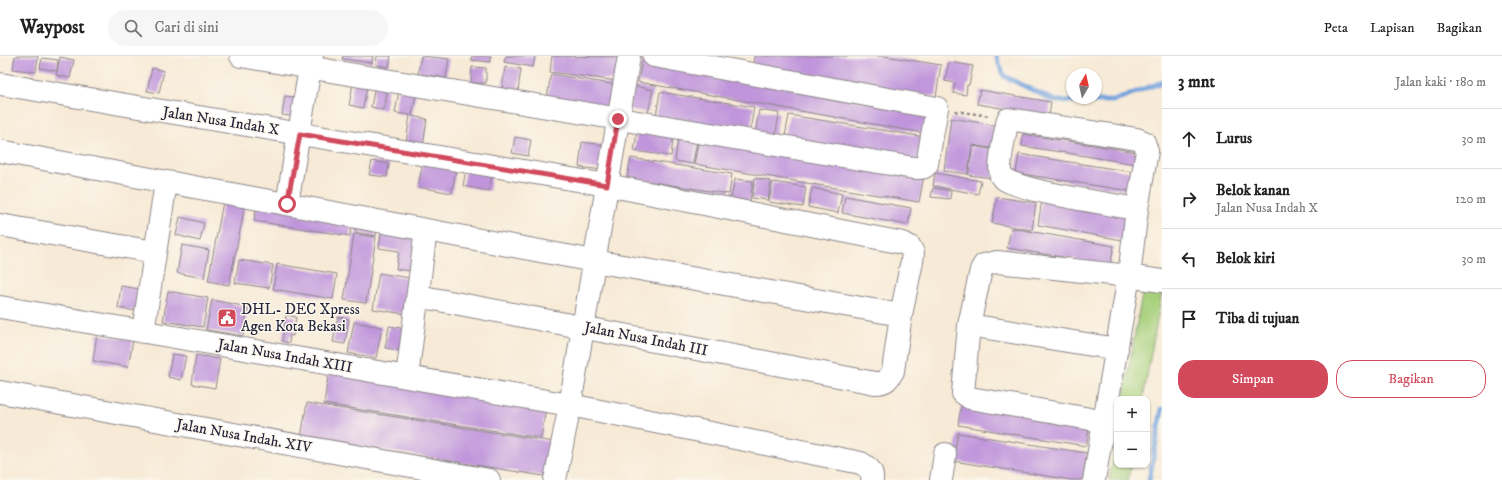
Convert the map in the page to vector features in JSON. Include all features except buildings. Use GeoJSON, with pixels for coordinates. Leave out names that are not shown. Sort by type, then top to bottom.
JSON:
{"type":"FeatureCollection","features":[{"type":"Feature","properties":{"kind":"street"},"geometry":{"type":"LineString","coordinates":[[241,56],[312,62],[618,119],[922,169],[927,164],[937,108],[654,56]]}},
{"type":"Feature","properties":{"kind":"street"},"geometry":{"type":"LineString","coordinates":[[555,480],[570,405],[629,56]]}},
{"type":"Feature","properties":{"kind":"street"},"geometry":{"type":"LineString","coordinates":[[287,204],[312,62]]}},
{"type":"Feature","properties":{"kind":"street","name":"Jalan Nusa Indah X"},"geometry":{"type":"LineString","coordinates":[[0,84],[607,185],[903,243],[910,247],[913,252],[901,315]]}},
{"type":"Feature","properties":{"kind":"street"},"geometry":{"type":"LineString","coordinates":[[1094,480],[1129,276],[1136,209],[1147,151],[1144,142],[1137,139],[1008,119],[999,168],[1001,176],[1007,182],[1048,193],[1136,209]]}},
{"type":"Feature","properties":{"kind":"street"},"geometry":{"type":"LineString","coordinates":[[0,152],[594,261],[901,315]]}},
{"type":"Feature","properties":{"kind":"street"},"geometry":{"type":"LineString","coordinates":[[143,332],[166,182]]}},
{"type":"Feature","properties":{"kind":"street"},"geometry":{"type":"LineString","coordinates":[[0,225],[155,252]]}},
{"type":"Feature","properties":{"kind":"street"},"geometry":{"type":"LineString","coordinates":[[407,377],[426,230]]}},
{"type":"Feature","properties":{"kind":"street"},"geometry":{"type":"LineString","coordinates":[[1104,420],[970,398],[963,393],[969,325],[981,270],[984,265],[997,262],[1157,280]]}},
{"type":"Feature","properties":{"kind":"street","name":"Jalan Nusa Indah III"},"geometry":{"type":"LineString","coordinates":[[418,296],[583,326],[875,383],[883,383],[889,379],[893,371],[901,315]]}},
{"type":"Feature","properties":{"kind":"street","name":"Jalan Nusa Indah XIII"},"geometry":{"type":"LineString","coordinates":[[0,307],[570,405],[861,463],[871,470],[873,475],[872,480]]}},
{"type":"Feature","properties":{"kind":"street"},"geometry":{"type":"LineString","coordinates":[[969,325],[1117,349]]}},
{"type":"Feature","properties":{"kind":"street","name":"Jalan Nusa Indah. XIV"},"geometry":{"type":"LineString","coordinates":[[0,392],[489,480]]}},
{"type":"Feature","properties":{"kind":"street"},"geometry":{"type":"LineString","coordinates":[[945,454],[946,480]]}},
{"type":"Feature","properties":{"kind":"path"},"geometry":{"type":"LineString","coordinates":[[937,108],[1008,119]]}},
{"type":"Feature","properties":{"kind":"green space"},"geometry":{"type":"Polygon","coordinates":[[[1145,278],[1162,292],[1144,396],[1124,396],[1145,278]]]}},
{"type":"Feature","properties":{"kind":"green space"},"geometry":{"type":"Polygon","coordinates":[[[1114,451],[1114,468],[1130,468],[1128,480],[1109,480],[1114,451]]]}},
{"type":"Feature","properties":{"kind":"waterway"},"geometry":{"type":"LineString","coordinates":[[996,56],[1004,76],[1055,101],[1113,101],[1162,82]]}},
{"type":"Feature","properties":{"kind":"waterway"},"geometry":{"type":"LineString","coordinates":[[1149,480],[1162,409]]}},
{"type":"Feature","properties":{"kind":"place","name":"DHL- DEC Xpress Agen Kota Bekasi"},"geometry":{"type":"Point","coordinates":[227,318]}},
{"type":"Feature","properties":{"kind":"route"},"geometry":{"type":"LineString","coordinates":[[287,204],[300,134],[607,185],[618,119]]}}]}
